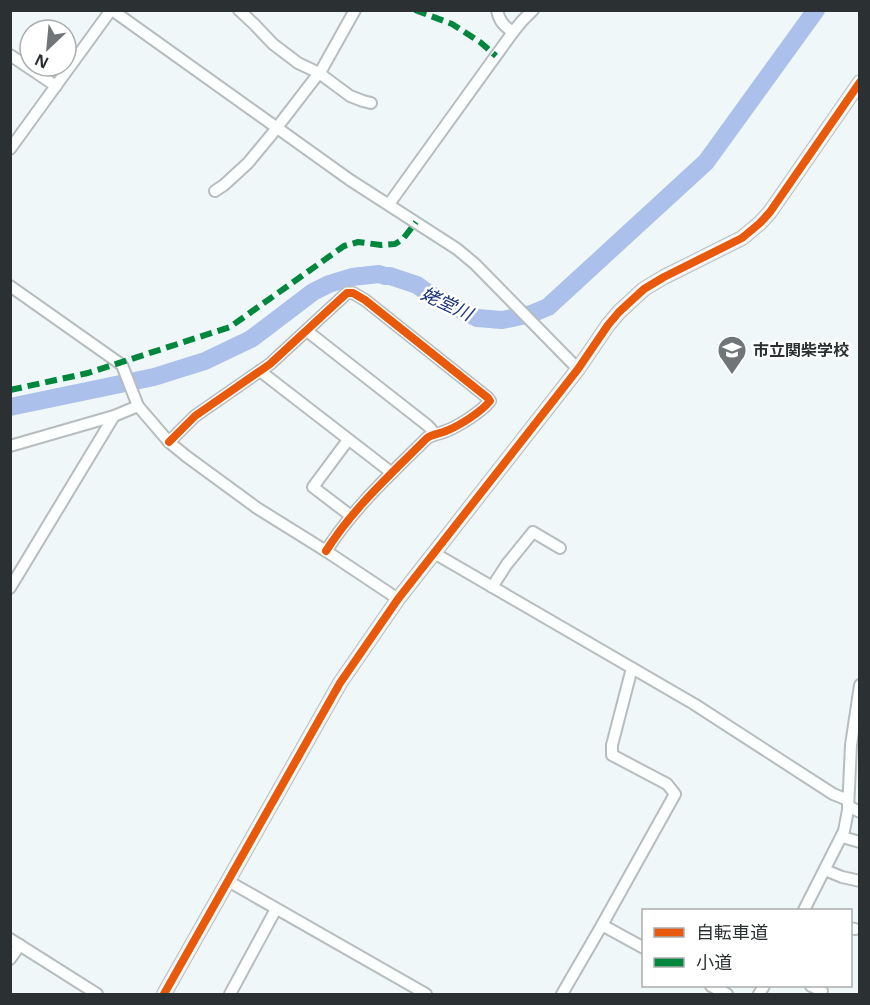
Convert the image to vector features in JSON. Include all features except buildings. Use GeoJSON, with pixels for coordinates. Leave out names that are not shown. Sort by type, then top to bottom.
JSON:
{"type":"FeatureCollection","features":[{"type":"Feature","properties":{"kind":"street"},"geometry":{"type":"LineString","coordinates":[[10,149],[111,10],[342,174],[457,249],[475,264],[578,369]]}},
{"type":"Feature","properties":{"kind":"street"},"geometry":{"type":"LineString","coordinates":[[239,10],[273,44],[298,63],[319,73],[350,96],[371,103]]}},
{"type":"Feature","properties":{"kind":"street"},"geometry":{"type":"LineString","coordinates":[[214,191],[248,163],[277,127],[319,73],[355,10]]}},
{"type":"Feature","properties":{"kind":"street"},"geometry":{"type":"LineString","coordinates":[[497,10],[504,26],[513,32]]}},
{"type":"Feature","properties":{"kind":"street"},"geometry":{"type":"LineString","coordinates":[[389,204],[513,32],[533,10]]}},
{"type":"Feature","properties":{"kind":"street"},"geometry":{"type":"LineString","coordinates":[[10,55],[56,86]]}},
{"type":"Feature","properties":{"kind":"street"},"geometry":{"type":"LineString","coordinates":[[164,994],[340,683],[398,599],[578,369],[619,312],[636,296],[664,277],[742,237],[760,223],[860,82]]}},
{"type":"Feature","properties":{"kind":"street"},"geometry":{"type":"LineString","coordinates":[[10,286],[122,365],[136,403],[169,442],[186,456],[257,508],[398,599]]}},
{"type":"Feature","properties":{"kind":"street"},"geometry":{"type":"LineString","coordinates":[[169,442],[195,416],[270,364],[347,293],[353,293],[365,300],[490,401],[449,430],[428,438],[366,498],[341,528],[326,551]]}},
{"type":"Feature","properties":{"kind":"street"},"geometry":{"type":"LineString","coordinates":[[307,331],[427,425],[433,435]]}},
{"type":"Feature","properties":{"kind":"street"},"geometry":{"type":"LineString","coordinates":[[260,371],[392,473]]}},
{"type":"Feature","properties":{"kind":"street"},"geometry":{"type":"LineString","coordinates":[[10,446],[114,416],[136,403]]}},
{"type":"Feature","properties":{"kind":"street"},"geometry":{"type":"LineString","coordinates":[[10,588],[114,416]]}},
{"type":"Feature","properties":{"kind":"street"},"geometry":{"type":"LineString","coordinates":[[348,440],[313,487],[351,516]]}},
{"type":"Feature","properties":{"kind":"street"},"geometry":{"type":"LineString","coordinates":[[492,587],[533,532],[560,548]]}},
{"type":"Feature","properties":{"kind":"street"},"geometry":{"type":"LineString","coordinates":[[434,553],[694,705],[860,812]]}},
{"type":"Feature","properties":{"kind":"street"},"geometry":{"type":"LineString","coordinates":[[562,994],[675,794],[667,784],[612,755],[614,736],[632,668]]}},
{"type":"Feature","properties":{"kind":"street"},"geometry":{"type":"LineString","coordinates":[[806,909],[842,837],[846,824],[852,745],[860,685]]}},
{"type":"Feature","properties":{"kind":"street"},"geometry":{"type":"LineString","coordinates":[[842,837],[860,842]]}},
{"type":"Feature","properties":{"kind":"street"},"geometry":{"type":"LineString","coordinates":[[825,870],[860,881]]}},
{"type":"Feature","properties":{"kind":"street"},"geometry":{"type":"LineString","coordinates":[[228,881],[426,994]]}},
{"type":"Feature","properties":{"kind":"street"},"geometry":{"type":"LineString","coordinates":[[230,994],[276,909]]}},
{"type":"Feature","properties":{"kind":"street"},"geometry":{"type":"LineString","coordinates":[[602,926],[642,947]]}},
{"type":"Feature","properties":{"kind":"street"},"geometry":{"type":"LineString","coordinates":[[10,959],[15,942],[97,994]]}},
{"type":"Feature","properties":{"kind":"street"},"geometry":{"type":"LineString","coordinates":[[713,987],[727,994]]}},
{"type":"Feature","properties":{"kind":"street"},"geometry":{"type":"LineString","coordinates":[[813,987],[822,992]]}},
{"type":"Feature","properties":{"kind":"waterway","name":"姥堂川"},"geometry":{"type":"LineString","coordinates":[[10,407],[154,377],[205,361],[251,339],[313,292],[352,277],[379,274],[390,276],[417,285],[477,318],[502,320],[531,314],[548,307],[706,162],[816,10]]}},
{"type":"Feature","properties":{"kind":"marked path"},"geometry":{"type":"LineString","coordinates":[[415,10],[452,24],[480,42],[496,56]]}},
{"type":"Feature","properties":{"kind":"marked path"},"geometry":{"type":"LineString","coordinates":[[10,390],[88,373],[230,327],[344,246],[358,242],[395,244],[403,239],[416,222]]}},
{"type":"Feature","properties":{"kind":"cycle path"},"geometry":{"type":"LineString","coordinates":[[164,994],[340,683],[398,599],[578,369],[619,312],[644,289],[742,238],[760,223],[860,82]]}},
{"type":"Feature","properties":{"kind":"cycle path"},"geometry":{"type":"LineString","coordinates":[[169,442],[195,416],[270,364],[347,293],[353,293],[365,300],[490,401],[463,422],[427,438],[348,520],[326,551]]}},
{"type":"Feature","properties":{"kind":"place","name":"市立関柴学校"},"geometry":{"type":"Point","coordinates":[732,376]}}]}
